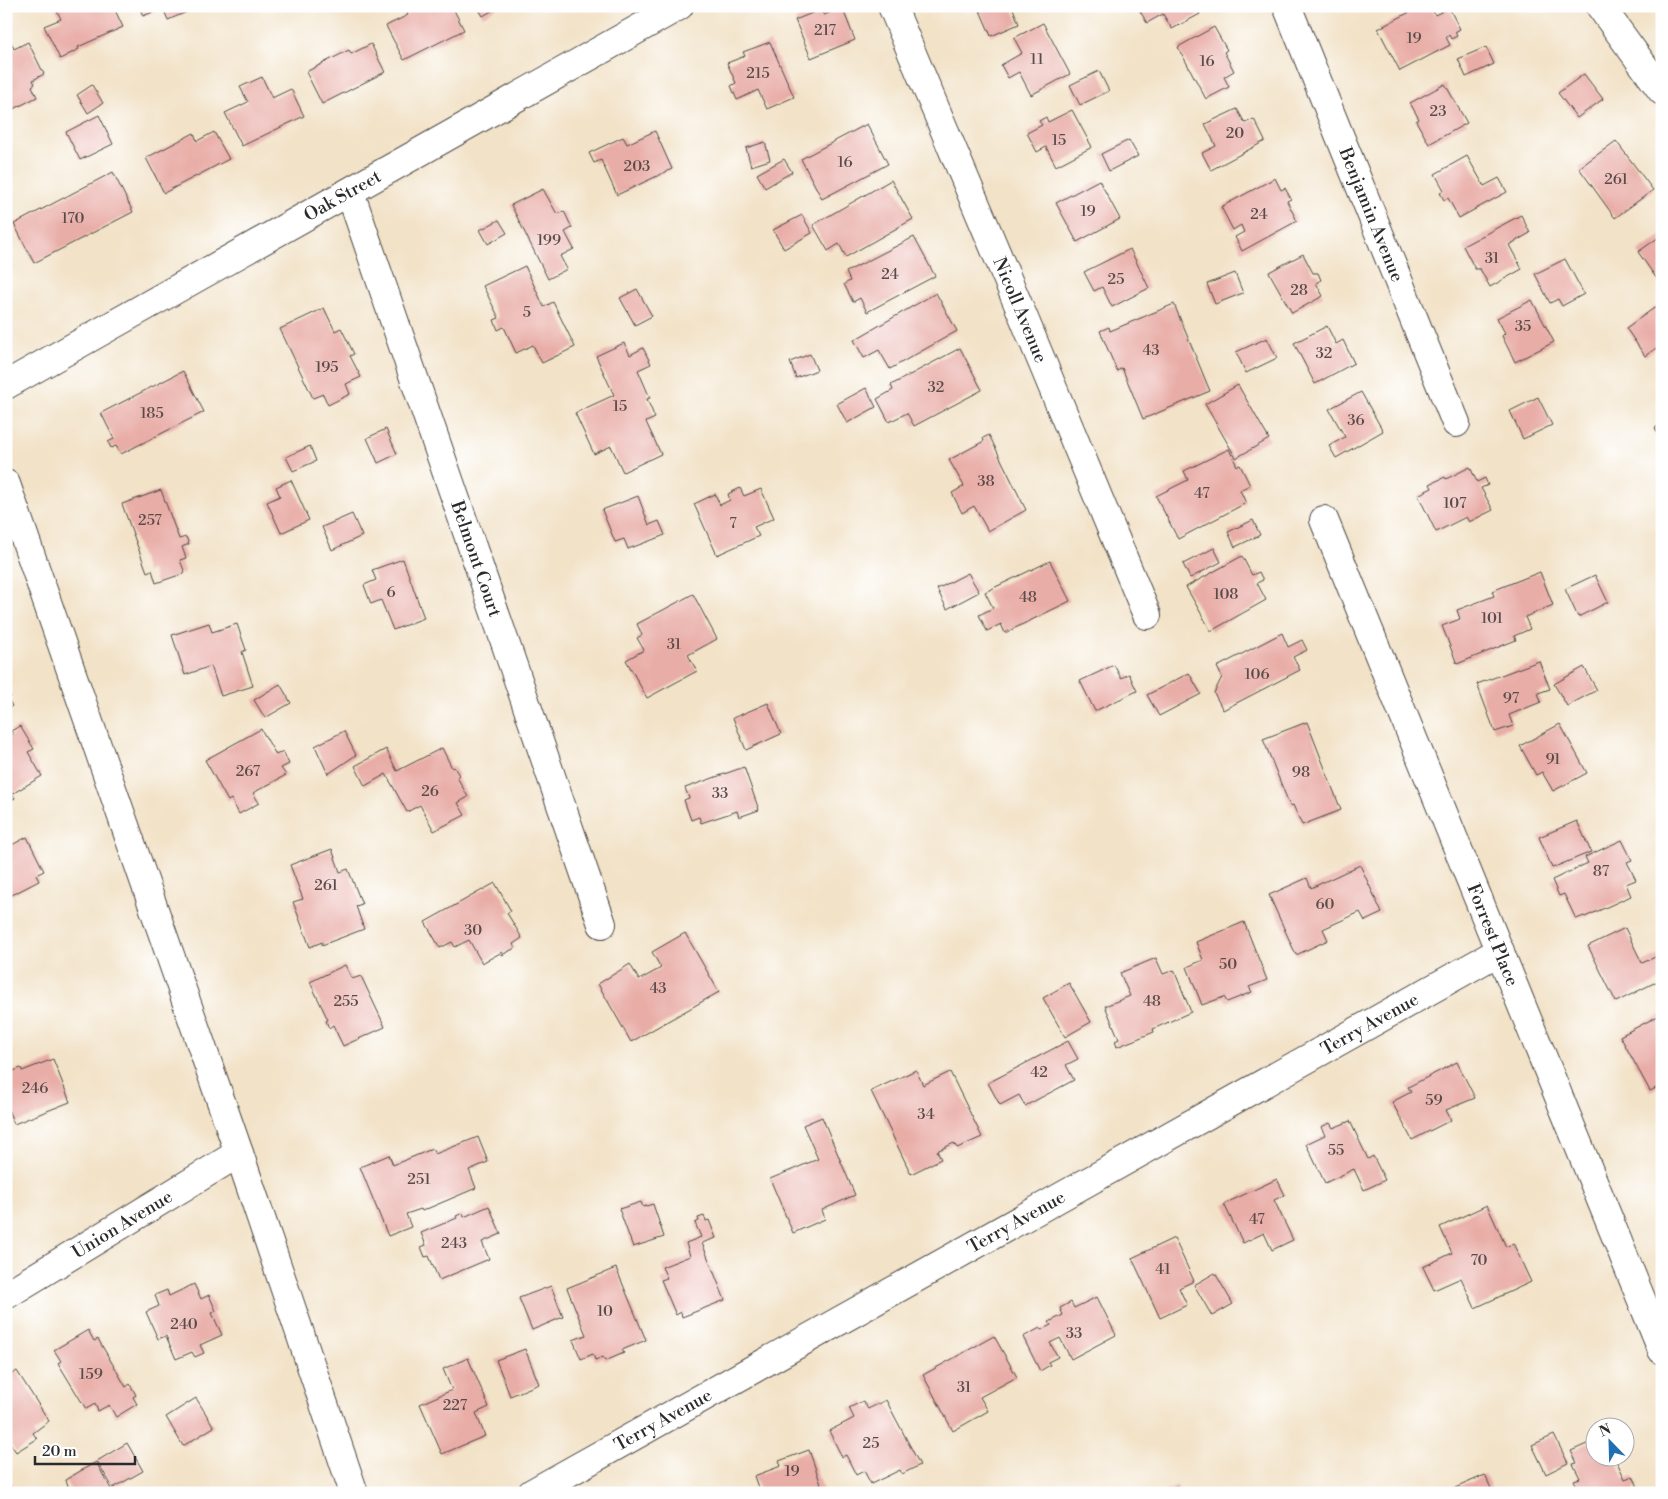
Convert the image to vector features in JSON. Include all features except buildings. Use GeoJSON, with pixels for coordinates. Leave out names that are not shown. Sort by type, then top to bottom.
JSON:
{"type":"FeatureCollection","features":[{"type":"Feature","properties":{"kind":"street","name":"Oak Street"},"geometry":{"type":"LineString","coordinates":[[6,385],[679,6]]}},
{"type":"Feature","properties":{"kind":"street","name":"Nicoll Avenue"},"geometry":{"type":"LineString","coordinates":[[892,6],[1147,614]]}},
{"type":"Feature","properties":{"kind":"street","name":"Benjamin Avenue"},"geometry":{"type":"LineString","coordinates":[[1287,6],[1456,423]]}},
{"type":"Feature","properties":{"kind":"street"},"geometry":{"type":"LineString","coordinates":[[1600,6],[1662,91]]}},
{"type":"Feature","properties":{"kind":"street","name":"Belmont Court"},"geometry":{"type":"LineString","coordinates":[[350,192],[602,924]]}},
{"type":"Feature","properties":{"kind":"street"},"geometry":{"type":"LineString","coordinates":[[6,484],[239,1153],[354,1493]]}},
{"type":"Feature","properties":{"kind":"street","name":"Forrest Place"},"geometry":{"type":"LineString","coordinates":[[1324,520],[1662,1350]]}},
{"type":"Feature","properties":{"kind":"street","name":"Terry Avenue"},"geometry":{"type":"LineString","coordinates":[[532,1493],[1500,952]]}},
{"type":"Feature","properties":{"kind":"street","name":"Union Avenue"},"geometry":{"type":"LineString","coordinates":[[6,1295],[239,1153]]}}]}
